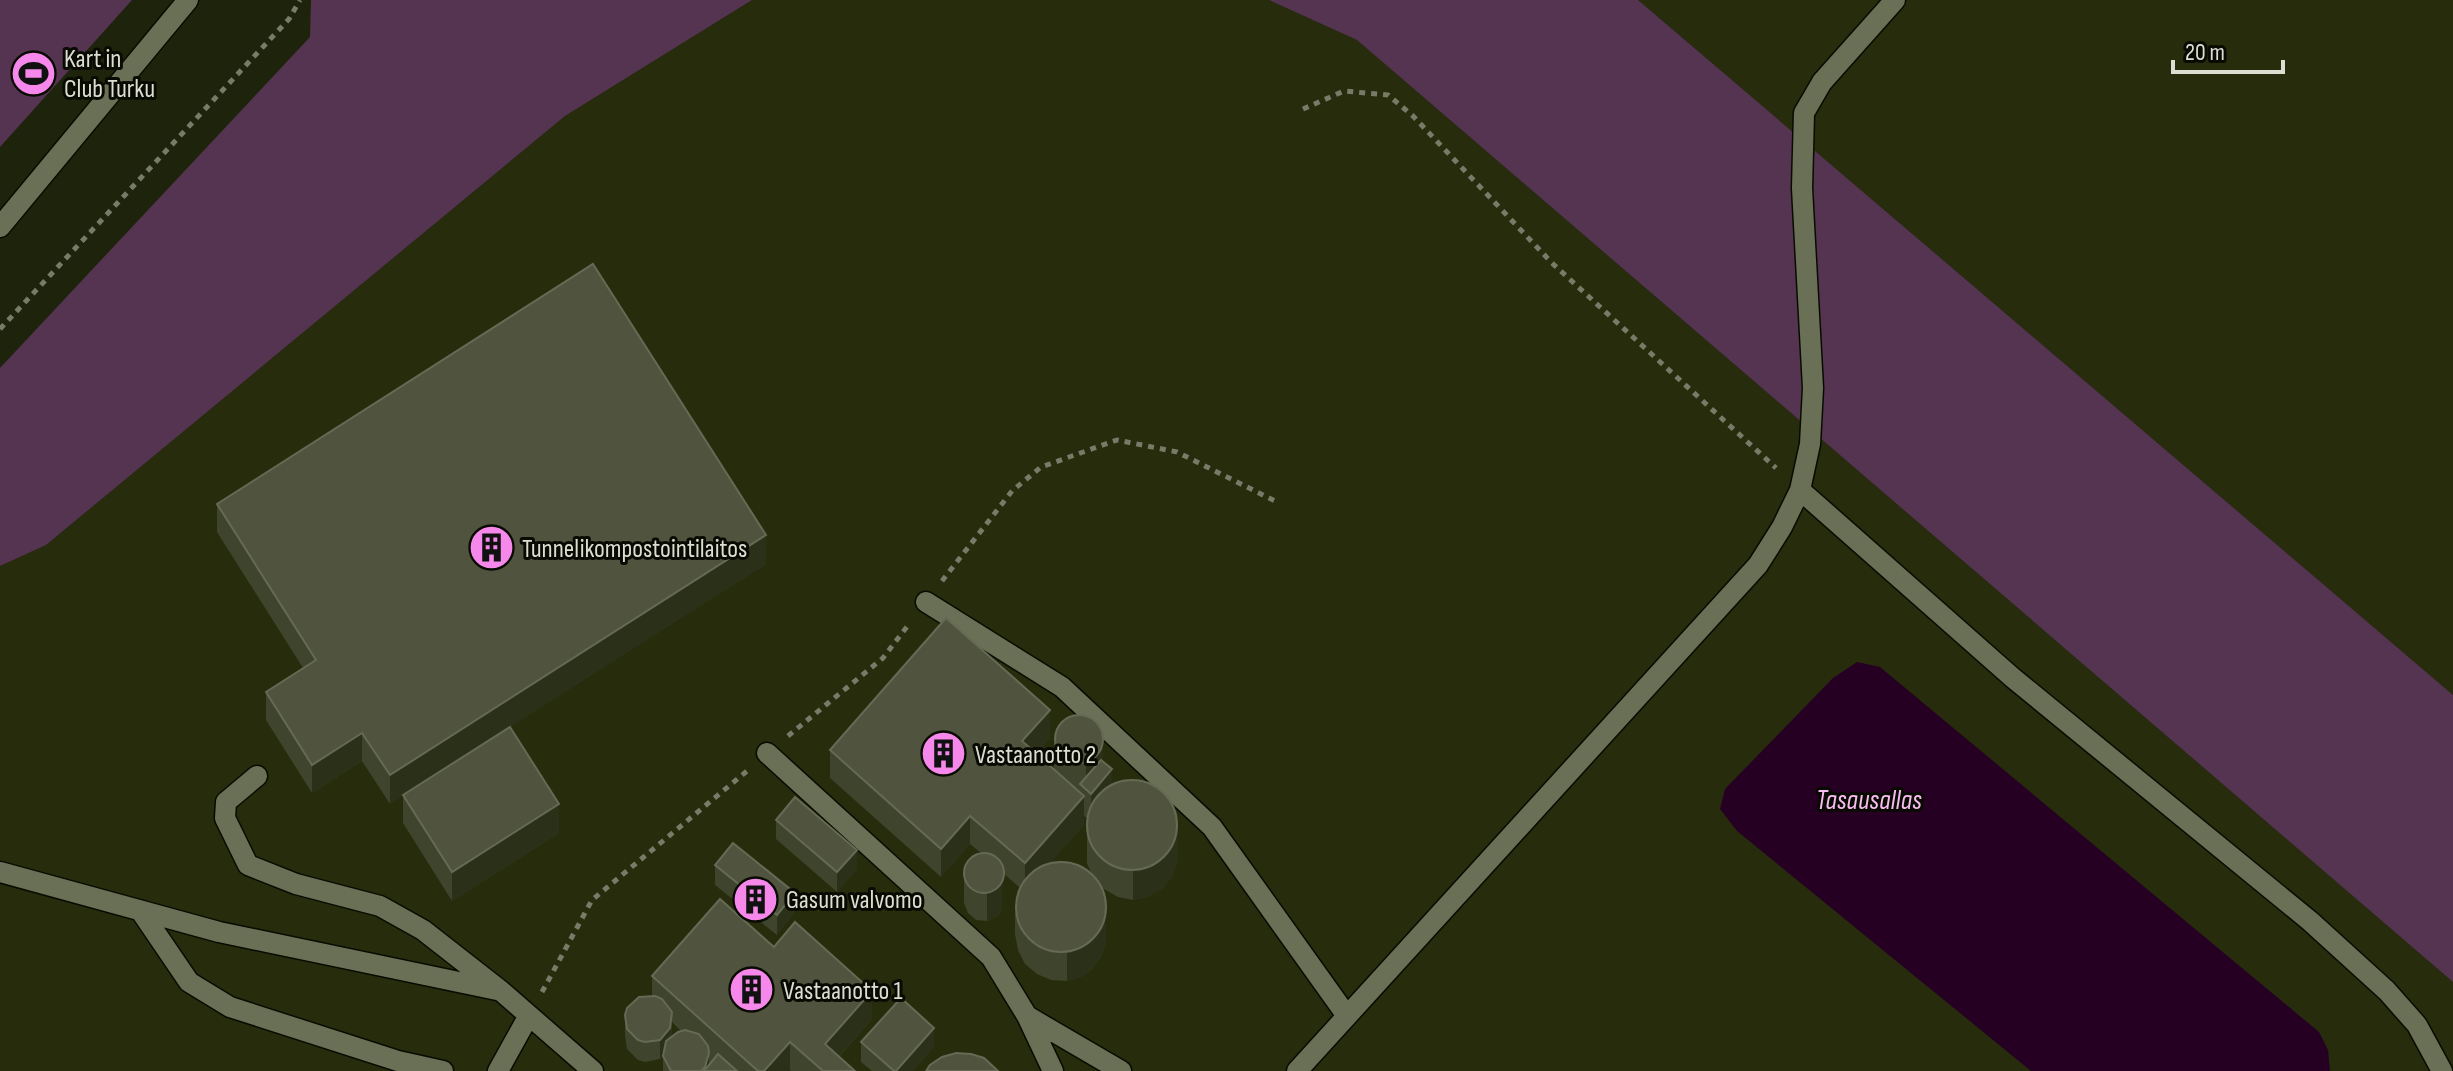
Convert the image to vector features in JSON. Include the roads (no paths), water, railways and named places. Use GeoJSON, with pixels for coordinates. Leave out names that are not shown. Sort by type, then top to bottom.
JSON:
{"type":"FeatureCollection","features":[{"type":"Feature","properties":{"kind":"street"},"geometry":{"type":"LineString","coordinates":[[0,227],[188,0]]}},
{"type":"Feature","properties":{"kind":"street"},"geometry":{"type":"LineString","coordinates":[[1297,1071],[1758,565],[1782,527],[1800,490],[1810,444],[1813,388],[1802,188],[1804,113],[1822,82],[1895,0]]}},
{"type":"Feature","properties":{"kind":"street"},"geometry":{"type":"LineString","coordinates":[[1800,490],[2013,678],[2310,921],[2376,981],[2417,1025],[2442,1071]]}},
{"type":"Feature","properties":{"kind":"street"},"geometry":{"type":"LineString","coordinates":[[926,602],[1062,687],[1212,827],[1347,1016]]}},
{"type":"Feature","properties":{"kind":"street"},"geometry":{"type":"LineString","coordinates":[[767,753],[991,957],[1027,1016],[1053,1071]]}},
{"type":"Feature","properties":{"kind":"street"},"geometry":{"type":"LineString","coordinates":[[257,776],[226,802],[225,818],[248,865],[296,884],[380,906],[423,930],[501,991],[593,1071]]}},
{"type":"Feature","properties":{"kind":"street"},"geometry":{"type":"LineString","coordinates":[[0,872],[219,932],[501,991]]}},
{"type":"Feature","properties":{"kind":"street"},"geometry":{"type":"LineString","coordinates":[[140,910],[189,982],[230,1007],[398,1061],[443,1071]]}},
{"type":"Feature","properties":{"kind":"street"},"geometry":{"type":"LineString","coordinates":[[1027,1016],[1121,1071]]}},
{"type":"Feature","properties":{"kind":"street"},"geometry":{"type":"LineString","coordinates":[[498,1071],[528,1017]]}},
{"type":"Feature","properties":{"kind":"water","name":"Tasausallas"},"geometry":{"type":"Polygon","coordinates":[[[1857,662],[1880,667],[2319,1032],[2328,1050],[2330,1071],[2031,1071],[1737,831],[1720,809],[1725,789],[1833,678],[1857,662]]]}},
{"type":"Feature","properties":{"kind":"place","name":"Kart in Club Turku"},"geometry":{"type":"Point","coordinates":[33,73]}},
{"type":"Feature","properties":{"kind":"place","name":"Tunnelikompostointilaitos"},"geometry":{"type":"Point","coordinates":[491,548]}},
{"type":"Feature","properties":{"kind":"place","name":"Vastaanotto 2"},"geometry":{"type":"Point","coordinates":[944,754]}},
{"type":"Feature","properties":{"kind":"place","name":"Gasum valvomo"},"geometry":{"type":"Point","coordinates":[755,899]}},
{"type":"Feature","properties":{"kind":"place","name":"Vastaanotto 1"},"geometry":{"type":"Point","coordinates":[752,990]}}]}
